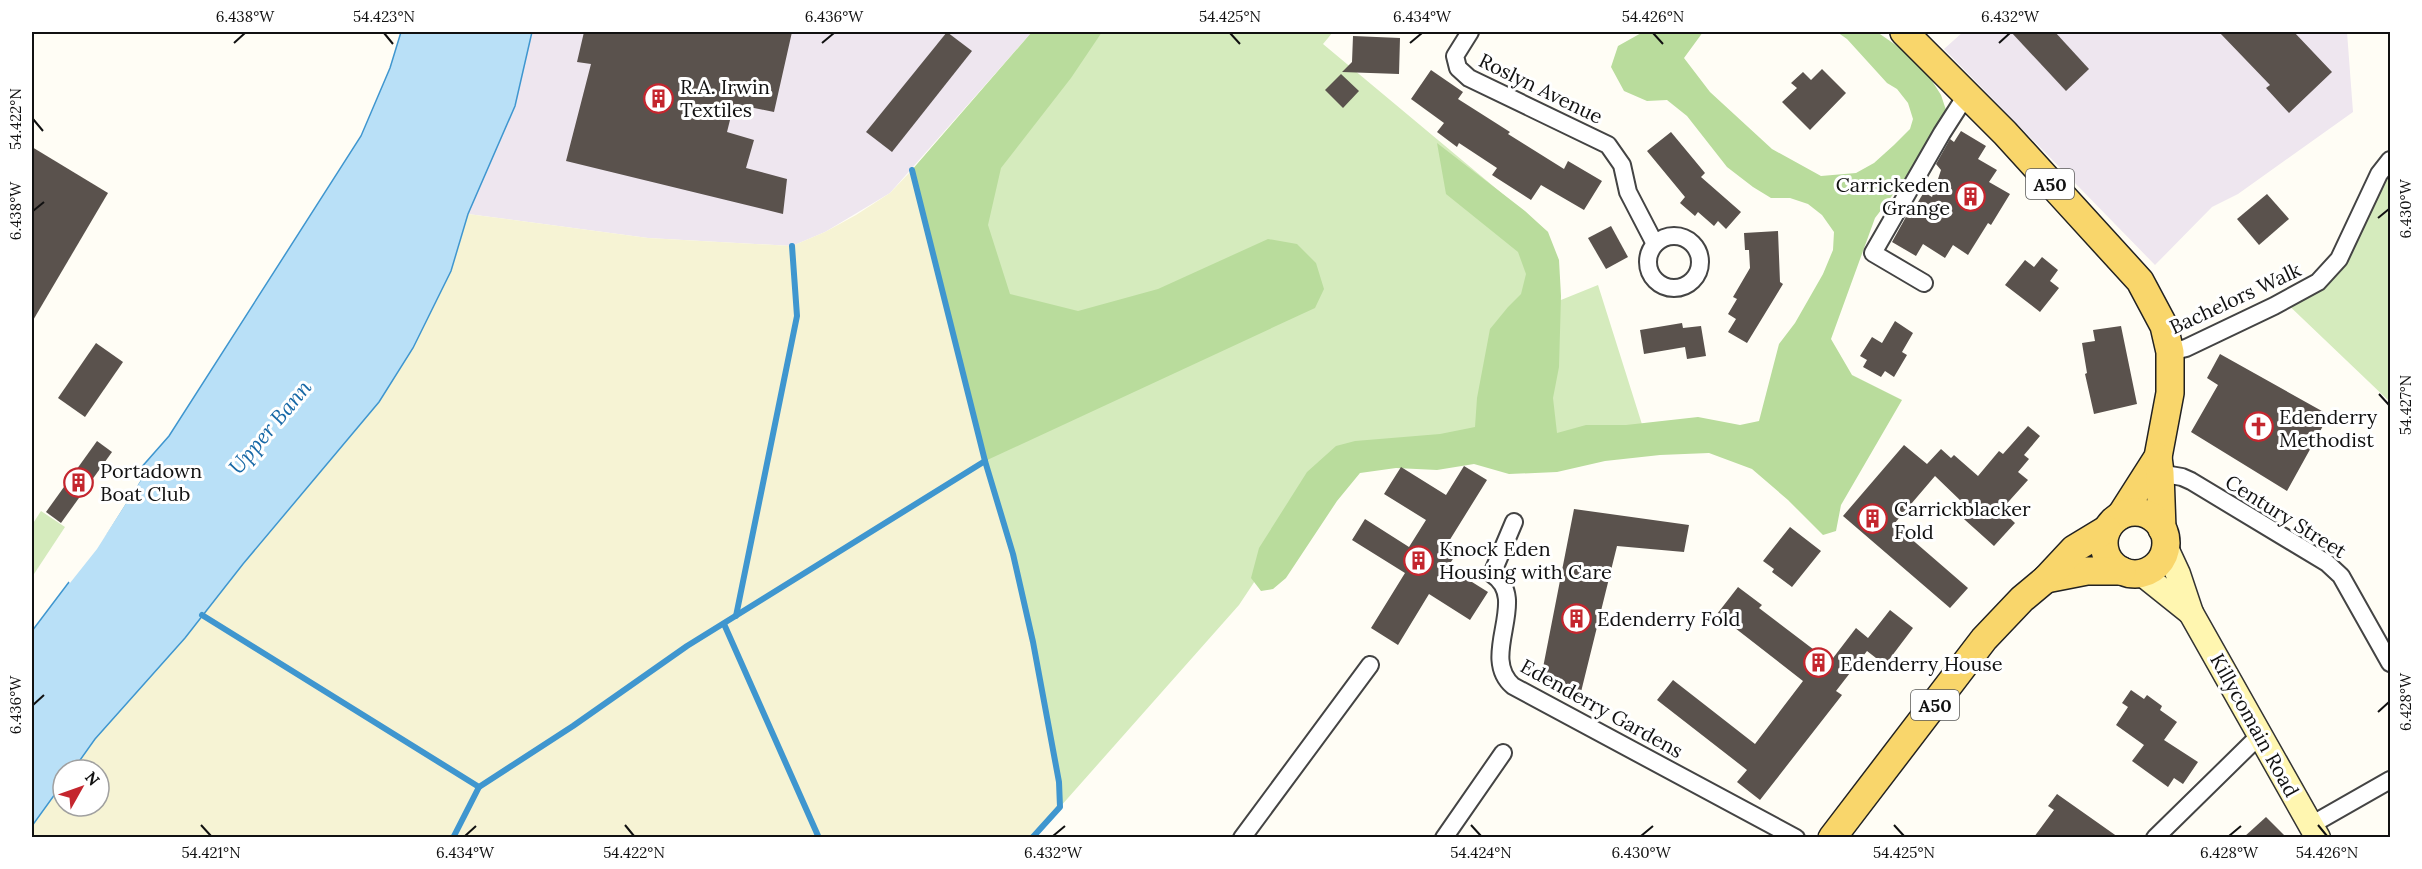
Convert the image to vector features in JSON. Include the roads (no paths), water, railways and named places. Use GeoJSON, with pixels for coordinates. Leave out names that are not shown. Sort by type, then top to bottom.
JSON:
{"type":"FeatureCollection","features":[{"type":"Feature","properties":{"kind":"main road","name":"A50"},"geometry":{"type":"LineString","coordinates":[[1904,32],[1967,94],[2139,281],[2164,326],[2170,352],[2170,393],[2155,467],[2164,537]]}},
{"type":"Feature","properties":{"kind":"main road","name":"A50"},"geometry":{"type":"LineString","coordinates":[[1832,837],[1984,639],[2074,549],[2114,522],[2155,467]]}},
{"type":"Feature","properties":{"kind":"main road"},"geometry":{"type":"LineString","coordinates":[[2140,513],[2149,516],[2164,537],[2158,564],[2131,572],[2108,558],[2104,539],[2114,522],[2140,513]]}},
{"type":"Feature","properties":{"kind":"main road","name":"A50"},"geometry":{"type":"LineString","coordinates":[[2046,579],[2087,571],[2131,572]]}},
{"type":"Feature","properties":{"kind":"street","name":"Roslyn Avenue"},"geometry":{"type":"LineString","coordinates":[[1470,32],[1455,56],[1458,68],[1469,78],[1608,145],[1622,165],[1628,192],[1655,244]]}},
{"type":"Feature","properties":{"kind":"street"},"geometry":{"type":"LineString","coordinates":[[1924,283],[1873,253],[1967,94]]}},
{"type":"Feature","properties":{"kind":"street","name":"Bachelors Walk"},"geometry":{"type":"LineString","coordinates":[[2170,352],[2186,348],[2318,282],[2339,259],[2379,174],[2391,160]]}},
{"type":"Feature","properties":{"kind":"street","name":"Century Street"},"geometry":{"type":"LineString","coordinates":[[2155,467],[2191,481],[2327,563],[2341,576],[2391,663]]}},
{"type":"Feature","properties":{"kind":"street","name":"Edenderry Gardens"},"geometry":{"type":"LineString","coordinates":[[1514,522],[1492,574],[1499,579],[1507,596],[1499,660],[1504,678],[1522,691],[1797,837]]}},
{"type":"Feature","properties":{"kind":"street","name":"Killycomain Road"},"geometry":{"type":"LineString","coordinates":[[2164,537],[2191,613],[2315,831]]}},
{"type":"Feature","properties":{"kind":"street","name":"Killycomain Road"},"geometry":{"type":"LineString","coordinates":[[2131,572],[2191,613]]}},
{"type":"Feature","properties":{"kind":"street"},"geometry":{"type":"LineString","coordinates":[[1251,834],[1370,665]]}},
{"type":"Feature","properties":{"kind":"street"},"geometry":{"type":"LineString","coordinates":[[2154,837],[2260,735]]}},
{"type":"Feature","properties":{"kind":"street"},"geometry":{"type":"LineString","coordinates":[[1444,837],[1503,753]]}},
{"type":"Feature","properties":{"kind":"street"},"geometry":{"type":"LineString","coordinates":[[2315,831],[2391,780]]}},
{"type":"Feature","properties":{"kind":"water","name":"Upper Bann"},"geometry":{"type":"Polygon","coordinates":[[[401,32],[532,32],[515,106],[468,214],[451,271],[413,348],[379,402],[243,564],[185,638],[95,739],[82,758],[51,758],[51,800],[32,826],[32,631],[106,533],[143,476],[140,469],[169,436],[361,136],[390,68],[401,32]]]}},
{"type":"Feature","properties":{"kind":"waterway"},"geometry":{"type":"LineString","coordinates":[[912,170],[985,461],[1013,554],[1033,642],[1059,782],[1060,807],[1032,838]]}},
{"type":"Feature","properties":{"kind":"waterway"},"geometry":{"type":"LineString","coordinates":[[736,616],[797,316],[792,246]]}},
{"type":"Feature","properties":{"kind":"waterway"},"geometry":{"type":"LineString","coordinates":[[202,615],[479,787],[573,726],[687,646],[985,461]]}},
{"type":"Feature","properties":{"kind":"waterway"},"geometry":{"type":"LineString","coordinates":[[724,624],[819,838]]}},
{"type":"Feature","properties":{"kind":"waterway"},"geometry":{"type":"LineString","coordinates":[[453,838],[479,787]]}},
{"type":"Feature","properties":{"kind":"place","name":"R.A. Irwin Textiles"},"geometry":{"type":"Point","coordinates":[659,98]}},
{"type":"Feature","properties":{"kind":"place","name":"Carrickeden Grange"},"geometry":{"type":"Point","coordinates":[1971,196]}},
{"type":"Feature","properties":{"kind":"place","name":"Edenderry Methodist"},"geometry":{"type":"Point","coordinates":[2258,427]}},
{"type":"Feature","properties":{"kind":"place","name":"Portadown Boat Club"},"geometry":{"type":"Point","coordinates":[79,482]}},
{"type":"Feature","properties":{"kind":"place","name":"Carrickblacker Fold"},"geometry":{"type":"Point","coordinates":[1873,519]}},
{"type":"Feature","properties":{"kind":"place","name":"Knock Eden Housing with Care"},"geometry":{"type":"Point","coordinates":[1418,560]}},
{"type":"Feature","properties":{"kind":"place","name":"Edenderry Fold"},"geometry":{"type":"Point","coordinates":[1576,618]}},
{"type":"Feature","properties":{"kind":"place","name":"Edenderry House"},"geometry":{"type":"Point","coordinates":[1819,663]}}]}
